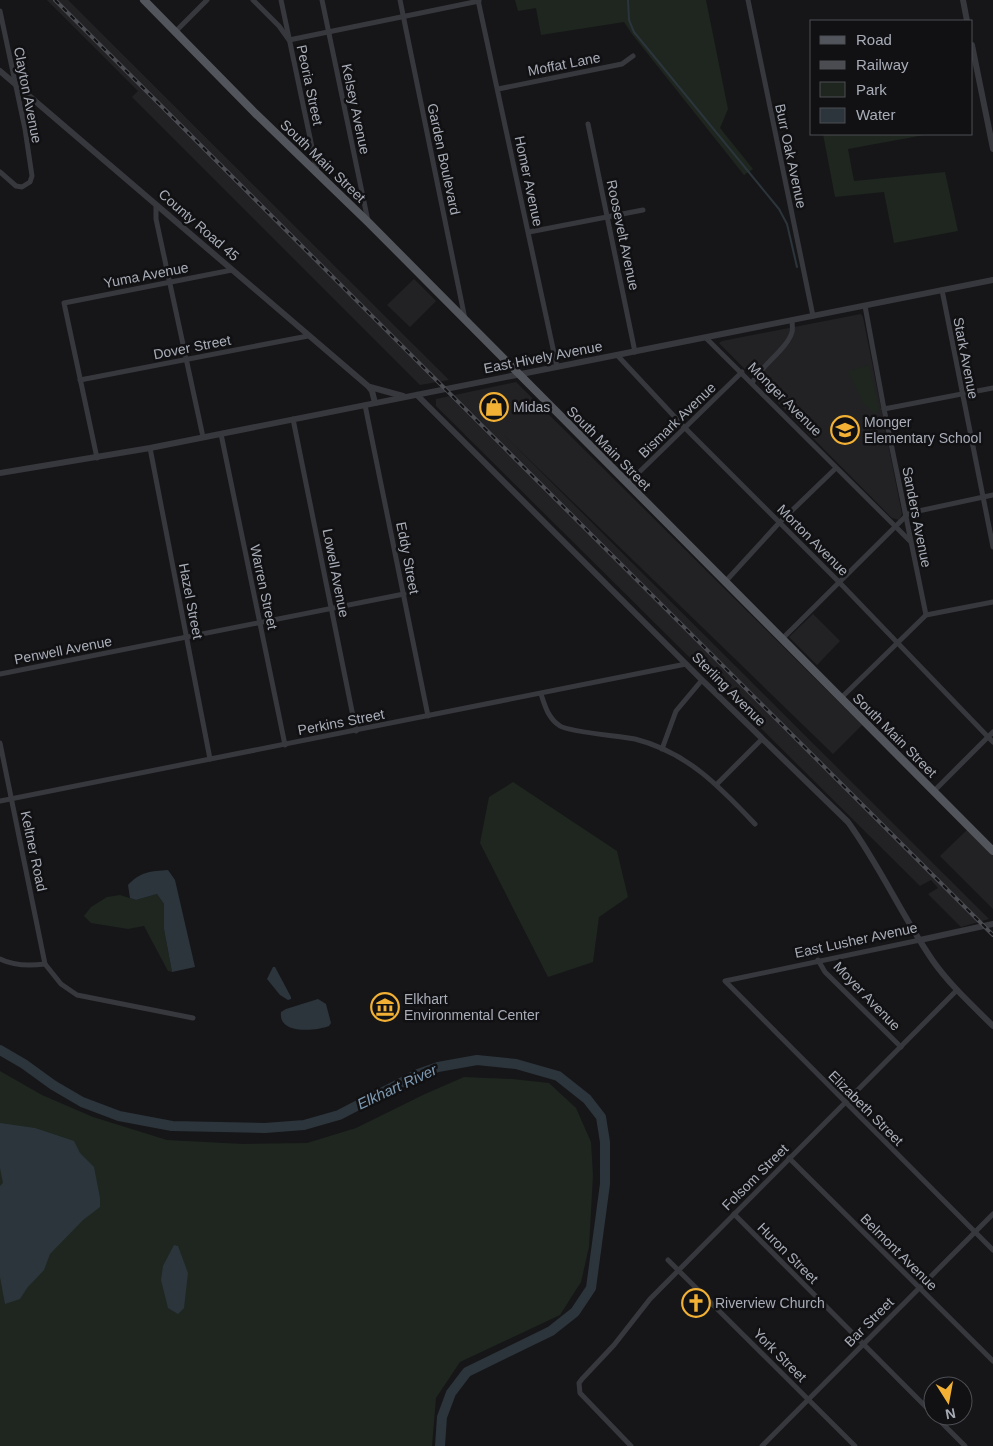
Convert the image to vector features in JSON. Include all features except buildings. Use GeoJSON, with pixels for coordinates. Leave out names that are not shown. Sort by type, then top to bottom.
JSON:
{"type":"FeatureCollection","features":[{"type":"Feature","properties":{"kind":"main road","name":"South Main Street"},"geometry":{"type":"LineString","coordinates":[[144,0],[368,222],[518,375],[993,850]]}},
{"type":"Feature","properties":{"kind":"street"},"geometry":{"type":"LineString","coordinates":[[175,32],[207,0]]}},
{"type":"Feature","properties":{"kind":"street"},"geometry":{"type":"LineString","coordinates":[[253,0],[290,40],[479,1]]}},
{"type":"Feature","properties":{"kind":"street","name":"Peoria Street"},"geometry":{"type":"LineString","coordinates":[[281,0],[318,174]]}},
{"type":"Feature","properties":{"kind":"street","name":"Kelsey Avenue"},"geometry":{"type":"LineString","coordinates":[[322,0],[368,222]]}},
{"type":"Feature","properties":{"kind":"street","name":"Garden Boulevard"},"geometry":{"type":"LineString","coordinates":[[400,0],[466,322]]}},
{"type":"Feature","properties":{"kind":"street","name":"Burr Oak Avenue"},"geometry":{"type":"LineString","coordinates":[[748,0],[813,316]]}},
{"type":"Feature","properties":{"kind":"street"},"geometry":{"type":"LineString","coordinates":[[963,0],[967,20]]}},
{"type":"Feature","properties":{"kind":"street","name":"Homer Avenue"},"geometry":{"type":"LineString","coordinates":[[479,1],[558,367]]}},
{"type":"Feature","properties":{"kind":"street","name":"Clayton Avenue"},"geometry":{"type":"LineString","coordinates":[[0,11],[28,146],[32,176],[30,182],[22,188],[16,186],[0,172]]}},
{"type":"Feature","properties":{"kind":"street"},"geometry":{"type":"LineString","coordinates":[[973,49],[993,149]]}},
{"type":"Feature","properties":{"kind":"street","name":"Moffat Lane"},"geometry":{"type":"LineString","coordinates":[[498,89],[622,64],[633,56]]}},
{"type":"Feature","properties":{"kind":"street","name":"County Road 45"},"geometry":{"type":"LineString","coordinates":[[0,71],[368,386],[372,391],[375,403]]}},
{"type":"Feature","properties":{"kind":"street","name":"Roosevelt Avenue"},"geometry":{"type":"LineString","coordinates":[[588,124],[635,352]]}},
{"type":"Feature","properties":{"kind":"street"},"geometry":{"type":"LineString","coordinates":[[156,205],[156,219],[203,437]]}},
{"type":"Feature","properties":{"kind":"street"},"geometry":{"type":"LineString","coordinates":[[528,232],[643,210]]}},
{"type":"Feature","properties":{"kind":"street","name":"Yuma Avenue"},"geometry":{"type":"LineString","coordinates":[[80,380],[64,303],[232,270]]}},
{"type":"Feature","properties":{"kind":"street","name":"East Hively Avenue"},"geometry":{"type":"LineString","coordinates":[[0,473],[150,448],[993,280]]}},
{"type":"Feature","properties":{"kind":"street","name":"Stark Avenue"},"geometry":{"type":"LineString","coordinates":[[942,290],[993,547]]}},
{"type":"Feature","properties":{"kind":"street","name":"Sanders Avenue"},"geometry":{"type":"LineString","coordinates":[[865,306],[884,410],[926,615]]}},
{"type":"Feature","properties":{"kind":"street"},"geometry":{"type":"LineString","coordinates":[[752,383],[757,374],[787,342],[792,333],[792,320]]}},
{"type":"Feature","properties":{"kind":"street","name":"Dover Street"},"geometry":{"type":"LineString","coordinates":[[80,380],[308,336]]}},
{"type":"Feature","properties":{"kind":"street","name":"Monger Avenue"},"geometry":{"type":"LineString","coordinates":[[706,338],[910,541]]}},
{"type":"Feature","properties":{"kind":"street","name":"Morton Avenue"},"geometry":{"type":"LineString","coordinates":[[617,355],[685,428],[898,642],[993,742]]}},
{"type":"Feature","properties":{"kind":"street","name":"Bismark Avenue"},"geometry":{"type":"LineString","coordinates":[[627,484],[742,372]]}},
{"type":"Feature","properties":{"kind":"street"},"geometry":{"type":"LineString","coordinates":[[80,380],[97,458]]}},
{"type":"Feature","properties":{"kind":"street"},"geometry":{"type":"LineString","coordinates":[[368,386],[383,392],[407,397]]}},
{"type":"Feature","properties":{"kind":"street"},"geometry":{"type":"LineString","coordinates":[[884,410],[993,388]]}},
{"type":"Feature","properties":{"kind":"street","name":"Sterling Avenue"},"geometry":{"type":"LineString","coordinates":[[417,395],[702,680],[848,822],[866,846],[934,962],[957,990],[993,1026]]}},
{"type":"Feature","properties":{"kind":"street","name":"Eddy Street"},"geometry":{"type":"LineString","coordinates":[[366,405],[428,716]]}},
{"type":"Feature","properties":{"kind":"street","name":"Lowell Avenue"},"geometry":{"type":"LineString","coordinates":[[293,419],[356,731]]}},
{"type":"Feature","properties":{"kind":"street","name":"Warren Street"},"geometry":{"type":"LineString","coordinates":[[221,434],[285,744]]}},
{"type":"Feature","properties":{"kind":"street","name":"Hazel Street"},"geometry":{"type":"LineString","coordinates":[[150,448],[210,759]]}},
{"type":"Feature","properties":{"kind":"street"},"geometry":{"type":"LineString","coordinates":[[725,582],[780,523],[836,468]]}},
{"type":"Feature","properties":{"kind":"street"},"geometry":{"type":"LineString","coordinates":[[782,639],[909,513],[993,495]]}},
{"type":"Feature","properties":{"kind":"street","name":"Penwell Avenue"},"geometry":{"type":"LineString","coordinates":[[0,674],[404,594]]}},
{"type":"Feature","properties":{"kind":"street"},"geometry":{"type":"LineString","coordinates":[[841,698],[926,615],[993,602]]}},
{"type":"Feature","properties":{"kind":"street","name":"Perkins Street"},"geometry":{"type":"LineString","coordinates":[[0,801],[686,664]]}},
{"type":"Feature","properties":{"kind":"street"},"geometry":{"type":"LineString","coordinates":[[662,750],[676,711],[702,680]]}},
{"type":"Feature","properties":{"kind":"street"},"geometry":{"type":"LineString","coordinates":[[541,694],[546,710],[561,728],[636,740],[662,750],[695,767],[717,784],[755,824]]}},
{"type":"Feature","properties":{"kind":"street"},"geometry":{"type":"LineString","coordinates":[[934,791],[993,732]]}},
{"type":"Feature","properties":{"kind":"street"},"geometry":{"type":"LineString","coordinates":[[717,784],[762,739]]}},
{"type":"Feature","properties":{"kind":"street","name":"Keltner Road"},"geometry":{"type":"LineString","coordinates":[[0,743],[45,964]]}},
{"type":"Feature","properties":{"kind":"street","name":"East Lusher Avenue"},"geometry":{"type":"LineString","coordinates":[[725,981],[993,924]]}},
{"type":"Feature","properties":{"kind":"street"},"geometry":{"type":"LineString","coordinates":[[0,959],[9,963],[30,966],[45,964],[61,984],[77,995],[193,1018]]}},
{"type":"Feature","properties":{"kind":"street","name":"Moyer Avenue"},"geometry":{"type":"LineString","coordinates":[[818,960],[825,972],[901,1047]]}},
{"type":"Feature","properties":{"kind":"street","name":"Elizabeth Street"},"geometry":{"type":"LineString","coordinates":[[725,981],[993,1250]]}},
{"type":"Feature","properties":{"kind":"street","name":"Folsom Street"},"geometry":{"type":"LineString","coordinates":[[631,1446],[583,1397],[578,1388],[582,1379],[614,1345],[650,1299],[957,990]]}},
{"type":"Feature","properties":{"kind":"street","name":"Belmont Avenue"},"geometry":{"type":"LineString","coordinates":[[789,1158],[993,1361]]}},
{"type":"Feature","properties":{"kind":"street","name":"Huron Street"},"geometry":{"type":"LineString","coordinates":[[734,1214],[923,1404]]}},
{"type":"Feature","properties":{"kind":"street","name":"Bar Street"},"geometry":{"type":"LineString","coordinates":[[762,1446],[993,1214]]}},
{"type":"Feature","properties":{"kind":"street","name":"York Street"},"geometry":{"type":"LineString","coordinates":[[668,1260],[854,1446]]}},
{"type":"Feature","properties":{"kind":"street","name":"Huron Street"},"geometry":{"type":"LineString","coordinates":[[945,1426],[966,1446]]}},
{"type":"Feature","properties":{"kind":"shaded area"},"geometry":{"type":"Polygon","coordinates":[[[47,0],[68,0],[449,380],[420,385],[132,97],[138,91],[47,0]]]}},
{"type":"Feature","properties":{"kind":"shaded area"},"geometry":{"type":"Polygon","coordinates":[[[414,279],[436,301],[410,327],[387,305],[414,279]]]}},
{"type":"Feature","properties":{"kind":"shaded area","name":"Monger Elementary School"},"geometry":{"type":"Polygon","coordinates":[[[861,314],[902,514],[899,520],[892,518],[719,343],[861,314]]]}},
{"type":"Feature","properties":{"kind":"shaded area"},"geometry":{"type":"Polygon","coordinates":[[[516,382],[862,725],[833,754],[504,435],[989,919],[961,927],[928,894],[938,888],[931,880],[920,886],[436,406],[436,399],[516,382]]]}},
{"type":"Feature","properties":{"kind":"shaded area"},"geometry":{"type":"Polygon","coordinates":[[[813,614],[840,641],[817,665],[789,637],[813,614]]]}},
{"type":"Feature","properties":{"kind":"shaded area"},"geometry":{"type":"Polygon","coordinates":[[[967,830],[993,856],[993,909],[940,856],[967,830]]]}},
{"type":"Feature","properties":{"kind":"green space"},"geometry":{"type":"Polygon","coordinates":[[[515,0],[706,0],[728,109],[720,128],[753,169],[744,175],[624,22],[541,35],[536,8],[518,11],[515,0]]]}},
{"type":"Feature","properties":{"kind":"green space"},"geometry":{"type":"Polygon","coordinates":[[[823,135],[925,135],[848,149],[854,181],[945,172],[958,231],[894,243],[884,192],[835,197],[823,135]]]}},
{"type":"Feature","properties":{"kind":"green space"},"geometry":{"type":"Polygon","coordinates":[[[869,365],[879,409],[875,414],[863,403],[848,371],[869,365]]]}},
{"type":"Feature","properties":{"kind":"green space"},"geometry":{"type":"Polygon","coordinates":[[[513,782],[617,851],[628,897],[599,917],[593,962],[548,977],[480,843],[489,797],[513,782]]]}},
{"type":"Feature","properties":{"kind":"green space"},"geometry":{"type":"Polygon","coordinates":[[[157,894],[164,904],[164,929],[172,972],[168,971],[144,926],[128,929],[91,923],[84,916],[91,907],[107,897],[120,895],[136,900],[157,894]]]}},
{"type":"Feature","properties":{"kind":"green space"},"geometry":{"type":"Polygon","coordinates":[[[0,1071],[42,1095],[93,1117],[167,1140],[243,1144],[307,1143],[356,1128],[464,1077],[549,1083],[576,1108],[591,1142],[593,1175],[589,1247],[581,1282],[560,1315],[460,1362],[436,1398],[432,1446],[0,1446],[0,1071]]]}},
{"type":"Feature","properties":{"kind":"water"},"geometry":{"type":"Polygon","coordinates":[[[168,870],[175,880],[195,967],[172,972],[164,929],[164,904],[157,894],[136,900],[130,898],[128,885],[137,877],[146,873],[168,870]]]}},
{"type":"Feature","properties":{"kind":"water"},"geometry":{"type":"Polygon","coordinates":[[[273,967],[275,967],[291,999],[288,1000],[280,995],[267,979],[273,967]]]}},
{"type":"Feature","properties":{"kind":"water"},"geometry":{"type":"Polygon","coordinates":[[[318,999],[326,1004],[331,1023],[329,1026],[299,1030],[285,1025],[281,1012],[318,999]]]}},
{"type":"Feature","properties":{"kind":"water"},"geometry":{"type":"Polygon","coordinates":[[[0,1123],[35,1128],[74,1141],[80,1153],[94,1167],[100,1198],[100,1207],[83,1220],[50,1254],[44,1270],[27,1288],[20,1299],[5,1304],[0,1277],[0,1186],[3,1183],[0,1168],[0,1123]]]}},
{"type":"Feature","properties":{"kind":"water"},"geometry":{"type":"Polygon","coordinates":[[[174,1245],[178,1246],[188,1273],[184,1308],[178,1314],[168,1308],[161,1280],[163,1266],[174,1245]]]}},
{"type":"Feature","properties":{"kind":"waterway"},"geometry":{"type":"LineString","coordinates":[[628,0],[629,20],[634,32],[779,209],[787,224],[797,267]]}},
{"type":"Feature","properties":{"kind":"waterway","name":"Elkhart River"},"geometry":{"type":"LineString","coordinates":[[0,1050],[82,1102],[119,1116],[172,1126],[265,1128],[304,1125],[339,1115],[418,1074],[438,1067],[477,1060],[516,1064],[558,1076],[587,1099],[601,1117],[605,1142],[605,1184],[591,1288],[575,1312],[551,1331],[467,1372],[451,1393],[442,1417],[440,1446]]}},
{"type":"Feature","properties":{"kind":"railway"},"geometry":{"type":"LineString","coordinates":[[55,0],[993,935]]}},
{"type":"Feature","properties":{"kind":"place","name":"Midas"},"geometry":{"type":"Point","coordinates":[494,407]}},
{"type":"Feature","properties":{"kind":"place","name":"Monger Elementary School"},"geometry":{"type":"Point","coordinates":[845,430]}},
{"type":"Feature","properties":{"kind":"place","name":"Elkhart Environmental Center"},"geometry":{"type":"Point","coordinates":[385,1007]}},
{"type":"Feature","properties":{"kind":"place","name":"Riverview Church"},"geometry":{"type":"Point","coordinates":[696,1303]}}]}
